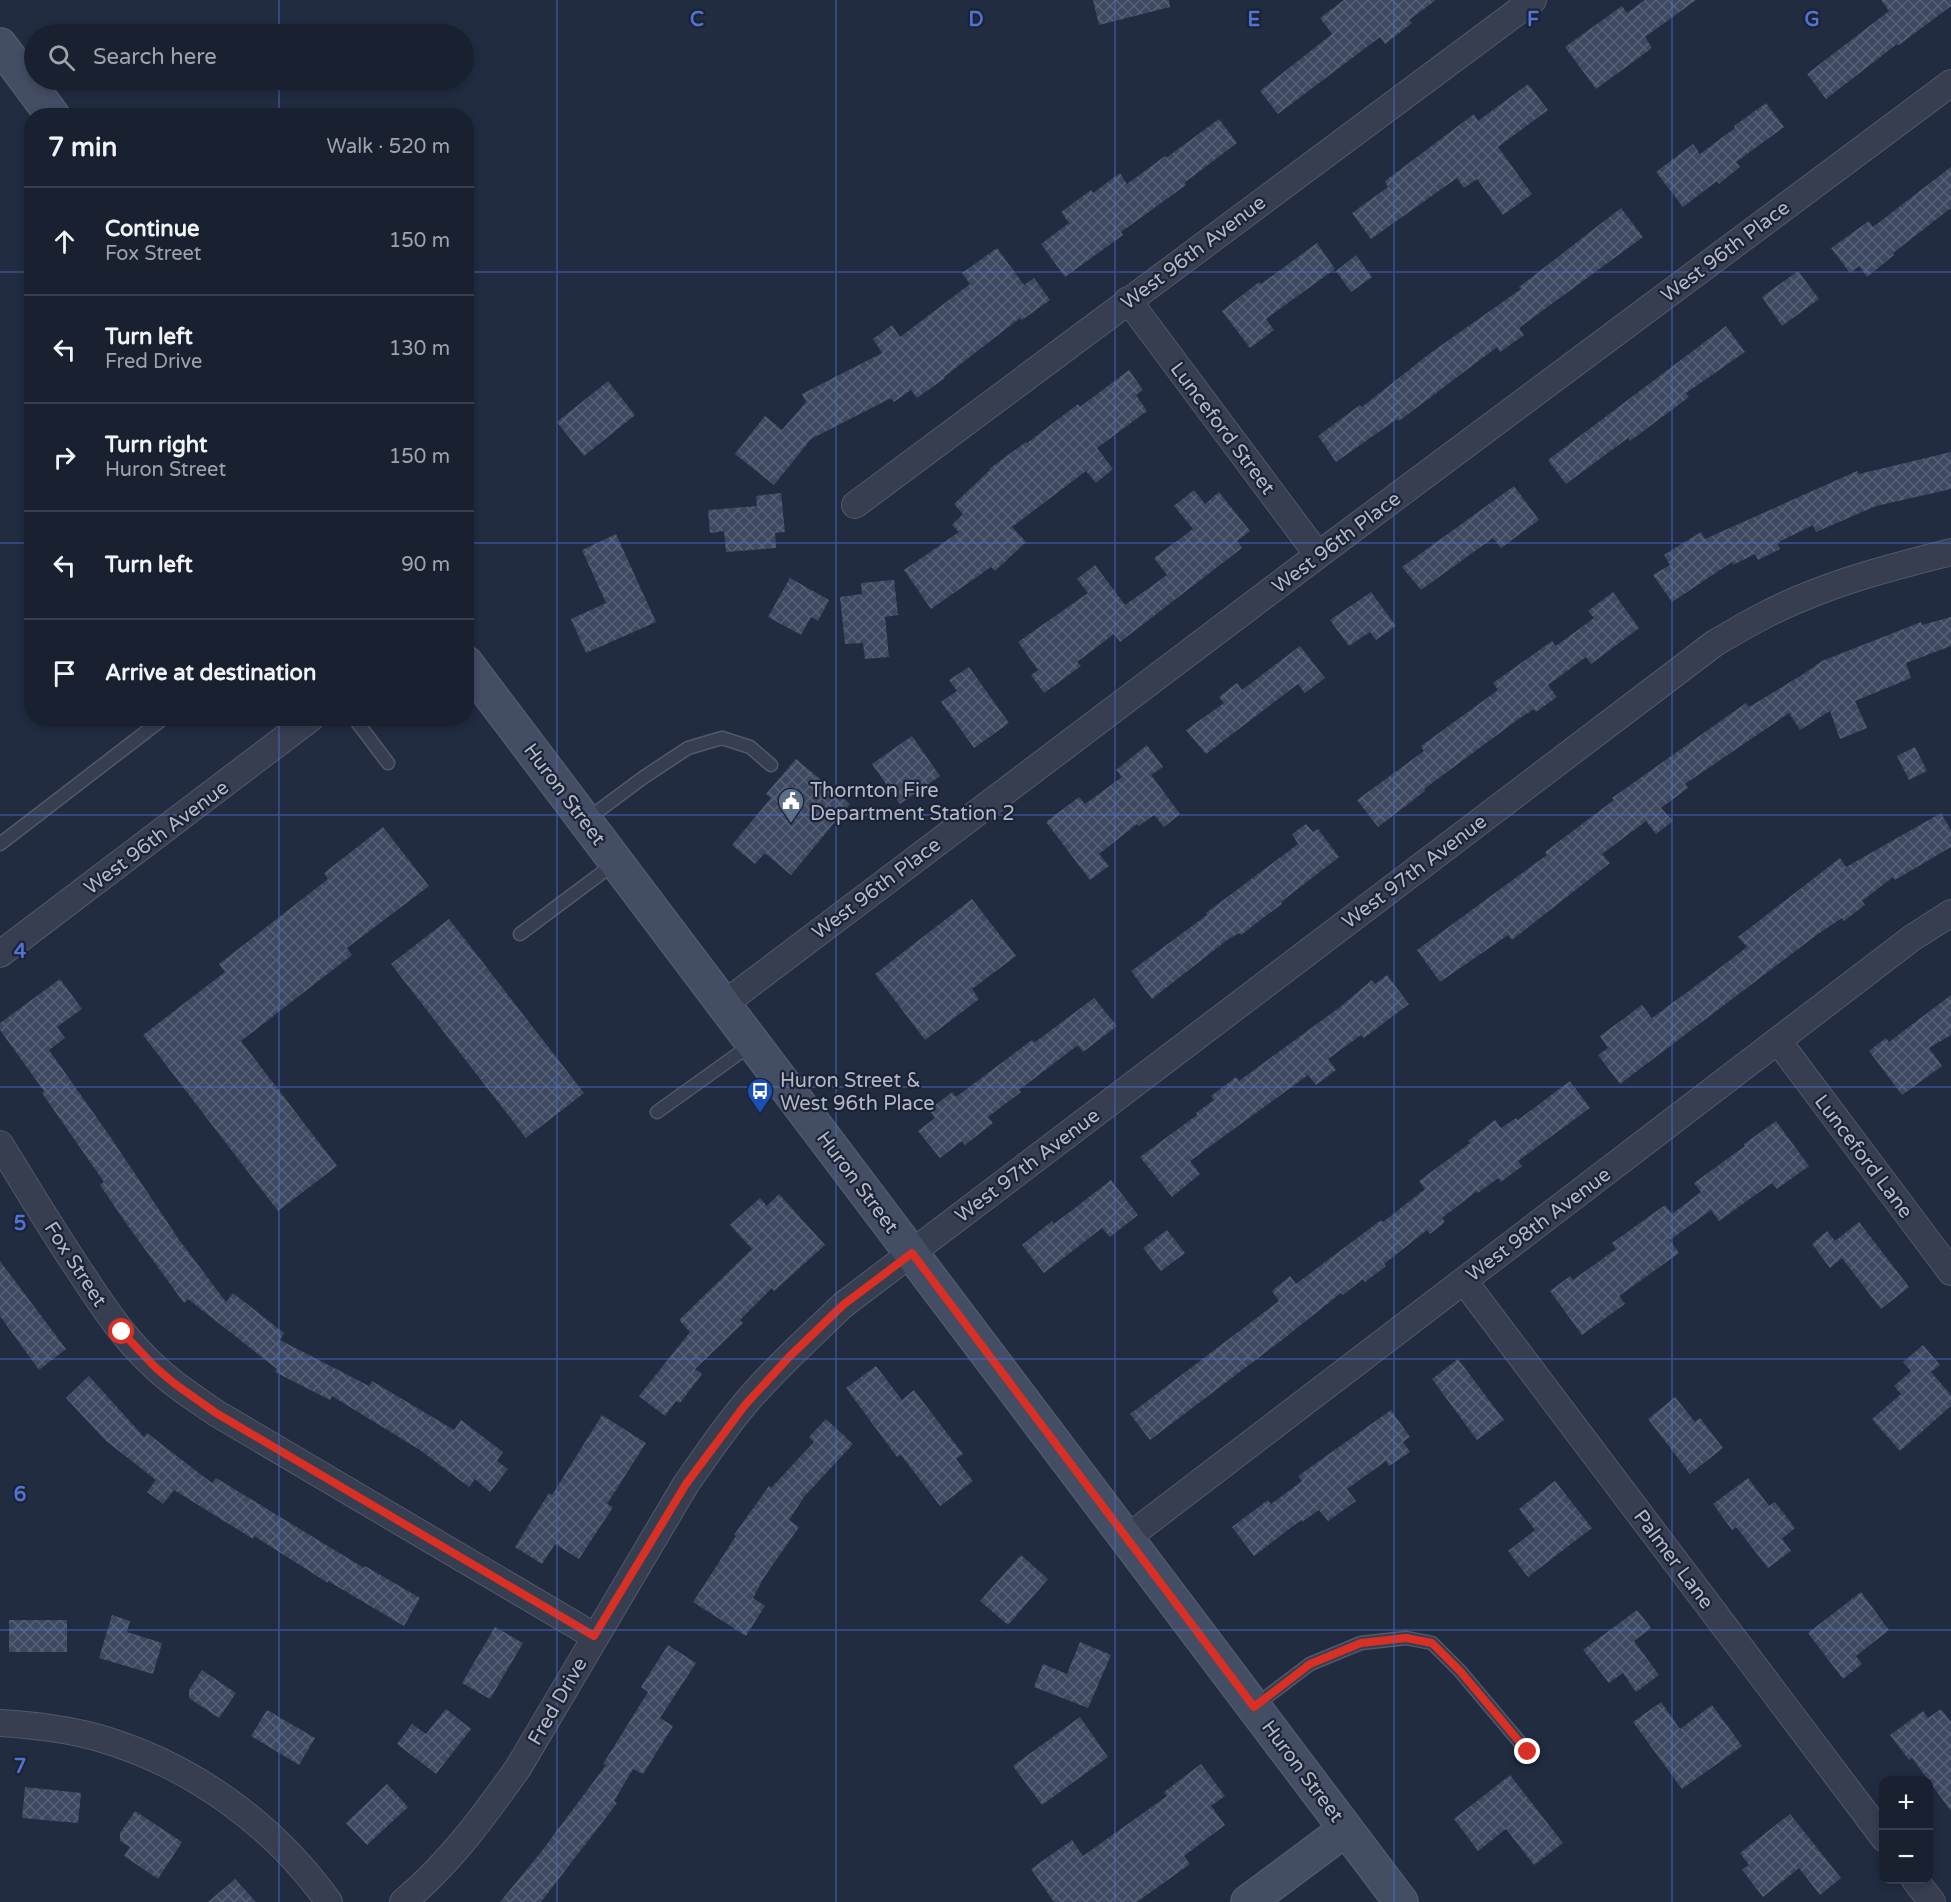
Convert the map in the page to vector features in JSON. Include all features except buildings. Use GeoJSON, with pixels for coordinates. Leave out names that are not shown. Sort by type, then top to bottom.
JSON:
{"type":"FeatureCollection","features":[{"type":"Feature","properties":{"kind":"main road"},"geometry":{"type":"LineString","coordinates":[[0,45],[24,77]]}},
{"type":"Feature","properties":{"kind":"main road"},"geometry":{"type":"LineString","coordinates":[[34,90],[47,108]]}},
{"type":"Feature","properties":{"kind":"main road","name":"Huron Street"},"geometry":{"type":"LineString","coordinates":[[474,674],[1401,1902]]}},
{"type":"Feature","properties":{"kind":"main road"},"geometry":{"type":"LineString","coordinates":[[1248,1902],[1346,1828]]}},
{"type":"Feature","properties":{"kind":"street","name":"West 96th Avenue"},"geometry":{"type":"LineString","coordinates":[[855,505],[1533,0]]}},
{"type":"Feature","properties":{"kind":"street","name":"West 96th Place"},"geometry":{"type":"LineString","coordinates":[[724,1004],[1318,555],[1951,83]]}},
{"type":"Feature","properties":{"kind":"street","name":"Lunceford Street"},"geometry":{"type":"LineString","coordinates":[[1128,300],[1318,555]]}},
{"type":"Feature","properties":{"kind":"street","name":"West 97th Avenue"},"geometry":{"type":"LineString","coordinates":[[912,1253],[1715,643],[1765,615],[1831,586],[1951,552]]}},
{"type":"Feature","properties":{"kind":"street","name":"West 96th Avenue"},"geometry":{"type":"LineString","coordinates":[[0,954],[300,726]]}},
{"type":"Feature","properties":{"kind":"street","name":"West 98th Avenue"},"geometry":{"type":"LineString","coordinates":[[1127,1538],[1912,938],[1951,913]]}},
{"type":"Feature","properties":{"kind":"street","name":"Lunceford Lane"},"geometry":{"type":"LineString","coordinates":[[1778,1041],[1951,1272]]}},
{"type":"Feature","properties":{"kind":"street","name":"Fox Street"},"geometry":{"type":"LineString","coordinates":[[0,1144],[71,1259],[107,1312],[135,1347],[175,1384],[216,1413],[594,1636]]}},
{"type":"Feature","properties":{"kind":"street","name":"Fred Drive"},"geometry":{"type":"LineString","coordinates":[[403,1902],[456,1851],[518,1768],[686,1484],[745,1405],[790,1356],[843,1305],[912,1253]]}},
{"type":"Feature","properties":{"kind":"street","name":"Palmer Lane"},"geometry":{"type":"LineString","coordinates":[[1464,1281],[1879,1831]]}},
{"type":"Feature","properties":{"kind":"street"},"geometry":{"type":"LineString","coordinates":[[0,1723],[55,1728],[97,1737],[151,1757],[202,1783],[231,1803],[283,1846],[329,1902]]}},
{"type":"Feature","properties":{"kind":"street"},"geometry":{"type":"LineString","coordinates":[[1918,1884],[1932,1902]]}},
{"type":"Feature","properties":{"kind":"lane"},"geometry":{"type":"LineString","coordinates":[[0,844],[154,726]]}},
{"type":"Feature","properties":{"kind":"lane"},"geometry":{"type":"LineString","coordinates":[[360,726],[388,763]]}},
{"type":"Feature","properties":{"kind":"lane"},"geometry":{"type":"LineString","coordinates":[[585,820],[688,748],[722,738],[750,747],[771,765]]}},
{"type":"Feature","properties":{"kind":"lane"},"geometry":{"type":"LineString","coordinates":[[520,934],[616,862]]}},
{"type":"Feature","properties":{"kind":"lane"},"geometry":{"type":"LineString","coordinates":[[657,1112],[753,1044]]}},
{"type":"Feature","properties":{"kind":"lane"},"geometry":{"type":"LineString","coordinates":[[1254,1707],[1310,1664],[1361,1643],[1406,1638],[1432,1643],[1460,1671],[1528,1752]]}},
{"type":"Feature","properties":{"kind":"place","name":"Thornton Fire Department Station 2"},"geometry":{"type":"Point","coordinates":[791,824]}},
{"type":"Feature","properties":{"kind":"place","name":"Huron Street & West 96th Place"},"geometry":{"type":"Point","coordinates":[760,1114]}},
{"type":"Feature","properties":{"kind":"route"},"geometry":{"type":"LineString","coordinates":[[122,1332],[156,1368],[216,1413],[594,1636],[686,1484],[745,1405],[790,1356],[843,1305],[912,1253],[1254,1707],[1310,1664],[1361,1643],[1406,1638],[1432,1643],[1460,1671],[1528,1752]]}}]}
